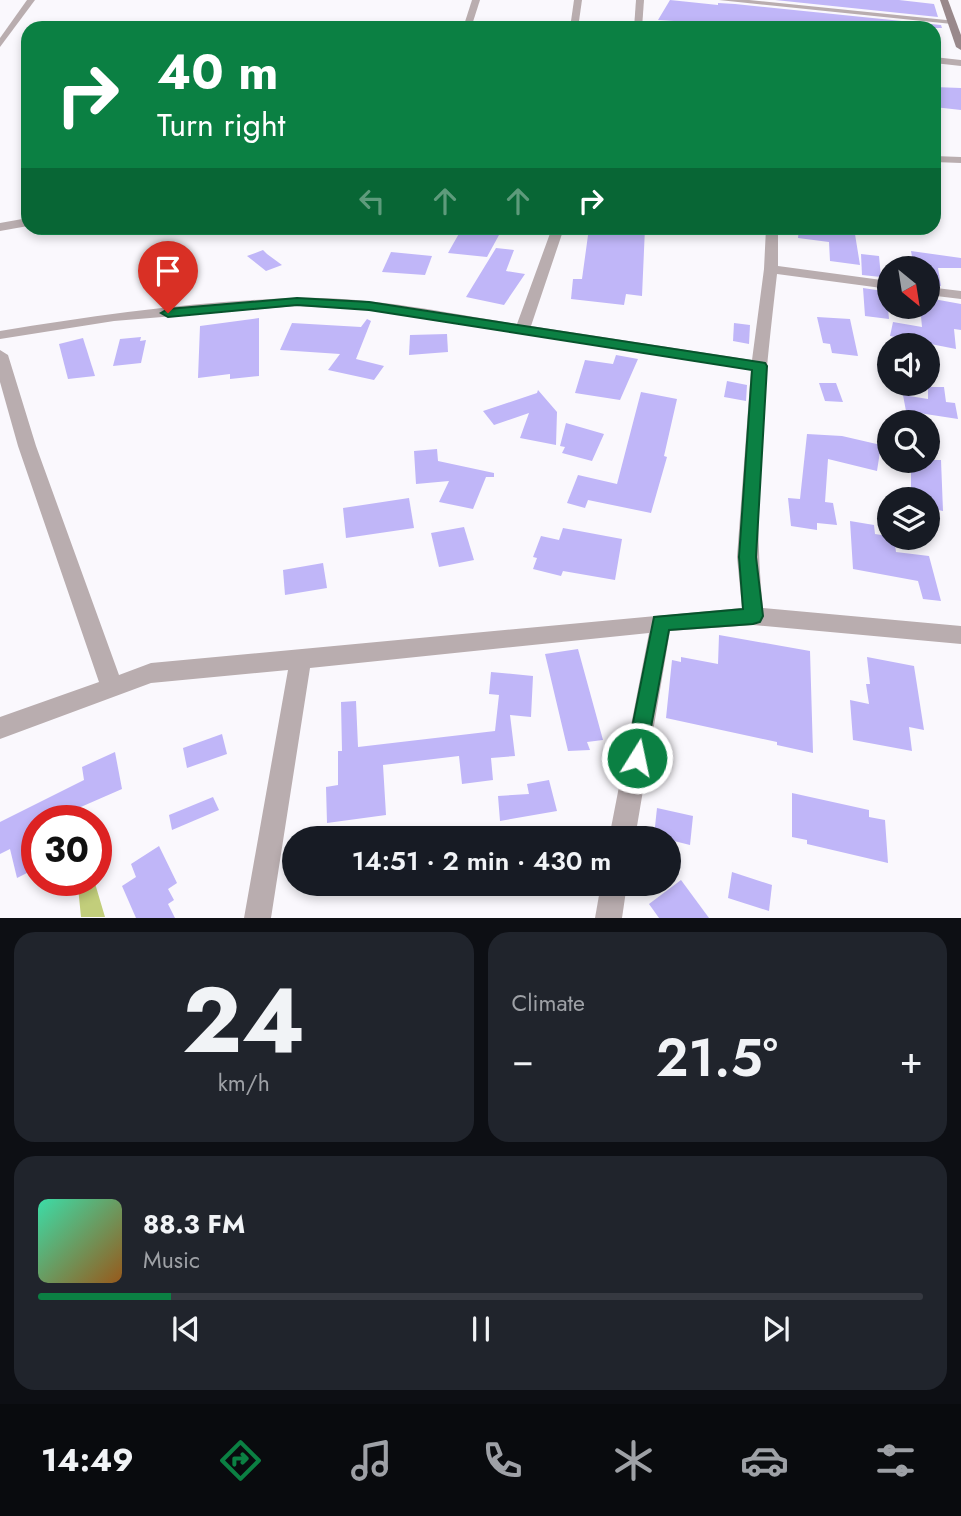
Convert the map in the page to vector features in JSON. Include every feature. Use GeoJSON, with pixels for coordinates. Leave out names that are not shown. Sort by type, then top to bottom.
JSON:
{"type":"FeatureCollection","features":[{"type":"Feature","properties":{"kind":"street"},"geometry":{"type":"LineString","coordinates":[[2,39],[31,0]]}},
{"type":"Feature","properties":{"kind":"street"},"geometry":{"type":"LineString","coordinates":[[469,21],[476,0]]}},
{"type":"Feature","properties":{"kind":"street"},"geometry":{"type":"LineString","coordinates":[[576,21],[578,0]]}},
{"type":"Feature","properties":{"kind":"street"},"geometry":{"type":"LineString","coordinates":[[638,21],[640,0]]}},
{"type":"Feature","properties":{"kind":"street"},"geometry":{"type":"LineString","coordinates":[[723,0],[952,21]]}},
{"type":"Feature","properties":{"kind":"street"},"geometry":{"type":"LineString","coordinates":[[944,0],[961,47]]}},
{"type":"Feature","properties":{"kind":"street"},"geometry":{"type":"LineString","coordinates":[[941,61],[961,63]]}},
{"type":"Feature","properties":{"kind":"street"},"geometry":{"type":"LineString","coordinates":[[941,159],[961,160]]}},
{"type":"Feature","properties":{"kind":"street"},"geometry":{"type":"LineString","coordinates":[[0,227],[21,223]]}},
{"type":"Feature","properties":{"kind":"street"},"geometry":{"type":"LineString","coordinates":[[523,329],[556,235]]}},
{"type":"Feature","properties":{"kind":"street"},"geometry":{"type":"LineString","coordinates":[[753,616],[747,557],[772,235]]}},
{"type":"Feature","properties":{"kind":"street"},"geometry":{"type":"LineString","coordinates":[[771,269],[877,283]]}},
{"type":"Feature","properties":{"kind":"street"},"geometry":{"type":"LineString","coordinates":[[940,292],[961,295]]}},
{"type":"Feature","properties":{"kind":"street"},"geometry":{"type":"LineString","coordinates":[[0,335],[114,317],[297,302],[369,306],[760,366]]}},
{"type":"Feature","properties":{"kind":"street"},"geometry":{"type":"LineString","coordinates":[[0,355],[27,446],[112,687]]}},
{"type":"Feature","properties":{"kind":"street"},"geometry":{"type":"LineString","coordinates":[[0,729],[151,673],[661,623],[753,616],[961,635]]}},
{"type":"Feature","properties":{"kind":"street"},"geometry":{"type":"LineString","coordinates":[[624,826],[661,623]]}},
{"type":"Feature","properties":{"kind":"street"},"geometry":{"type":"LineString","coordinates":[[257,918],[301,659]]}},
{"type":"Feature","properties":{"kind":"street"},"geometry":{"type":"LineString","coordinates":[[608,918],[612,896]]}},
{"type":"Feature","properties":{"kind":"green space"},"geometry":{"type":"Polygon","coordinates":[[[79,896],[99,896],[105,917],[81,917],[79,896]]]}},
{"type":"Feature","properties":{"kind":"building"},"geometry":{"type":"Polygon","coordinates":[[[670,0],[902,21],[674,21],[658,20],[670,0]]]}},
{"type":"Feature","properties":{"kind":"building"},"geometry":{"type":"Polygon","coordinates":[[[775,0],[899,0],[934,4],[938,17],[775,0]]]}},
{"type":"Feature","properties":{"kind":"building"},"geometry":{"type":"Polygon","coordinates":[[[941,87],[961,88],[961,110],[941,108],[941,87]]]}},
{"type":"Feature","properties":{"kind":"building"},"geometry":{"type":"Polygon","coordinates":[[[458,235],[499,235],[487,257],[448,253],[458,235]]]}},
{"type":"Feature","properties":{"kind":"building"},"geometry":{"type":"Polygon","coordinates":[[[588,235],[645,235],[642,296],[626,294],[624,305],[571,299],[573,279],[582,279],[588,235]]]}},
{"type":"Feature","properties":{"kind":"building"},"geometry":{"type":"Polygon","coordinates":[[[798,235],[855,235],[860,265],[830,261],[829,242],[798,238],[798,235]]]}},
{"type":"Feature","properties":{"kind":"building"},"geometry":{"type":"Polygon","coordinates":[[[496,248],[514,250],[506,271],[525,274],[504,305],[466,297],[496,248]]]}},
{"type":"Feature","properties":{"kind":"building"},"geometry":{"type":"Polygon","coordinates":[[[263,250],[282,265],[266,271],[247,256],[263,250]]]}},
{"type":"Feature","properties":{"kind":"building"},"geometry":{"type":"Polygon","coordinates":[[[911,251],[961,258],[961,268],[940,268],[940,256],[912,256],[911,251]]]}},
{"type":"Feature","properties":{"kind":"building"},"geometry":{"type":"Polygon","coordinates":[[[391,252],[432,256],[425,275],[382,272],[391,252]]]}},
{"type":"Feature","properties":{"kind":"building"},"geometry":{"type":"Polygon","coordinates":[[[861,254],[879,256],[877,277],[862,275],[861,254]]]}},
{"type":"Feature","properties":{"kind":"building"},"geometry":{"type":"Polygon","coordinates":[[[863,288],[877,290],[877,318],[865,316],[863,288]]]}},
{"type":"Feature","properties":{"kind":"building"},"geometry":{"type":"Polygon","coordinates":[[[940,300],[961,304],[961,330],[954,329],[956,349],[940,346],[940,333],[891,333],[893,322],[922,327],[921,319],[940,319],[940,300]]]}},
{"type":"Feature","properties":{"kind":"building"},"geometry":{"type":"Polygon","coordinates":[[[817,317],[850,319],[858,356],[832,353],[830,344],[823,343],[817,317]]]}},
{"type":"Feature","properties":{"kind":"building"},"geometry":{"type":"Polygon","coordinates":[[[259,318],[259,376],[230,379],[230,374],[198,378],[200,326],[259,318]]]}},
{"type":"Feature","properties":{"kind":"building"},"geometry":{"type":"Polygon","coordinates":[[[367,319],[371,321],[356,359],[384,366],[374,380],[328,370],[340,354],[280,350],[292,323],[361,327],[367,319]]]}},
{"type":"Feature","properties":{"kind":"building"},"geometry":{"type":"Polygon","coordinates":[[[734,323],[750,325],[749,344],[733,341],[734,323]]]}},
{"type":"Feature","properties":{"kind":"building"},"geometry":{"type":"Polygon","coordinates":[[[447,334],[448,352],[409,355],[410,335],[447,334]]]}},
{"type":"Feature","properties":{"kind":"building"},"geometry":{"type":"Polygon","coordinates":[[[141,337],[140,341],[146,340],[141,363],[113,366],[120,339],[141,337]]]}},
{"type":"Feature","properties":{"kind":"building"},"geometry":{"type":"Polygon","coordinates":[[[83,338],[95,376],[68,379],[59,344],[83,338]]]}},
{"type":"Feature","properties":{"kind":"building"},"geometry":{"type":"Polygon","coordinates":[[[616,355],[638,359],[620,400],[575,393],[585,360],[613,364],[616,355]]]}},
{"type":"Feature","properties":{"kind":"building"},"geometry":{"type":"Polygon","coordinates":[[[727,381],[747,385],[746,401],[724,397],[727,381]]]}},
{"type":"Feature","properties":{"kind":"building"},"geometry":{"type":"Polygon","coordinates":[[[819,383],[836,383],[843,402],[825,401],[819,383]]]}},
{"type":"Feature","properties":{"kind":"building"},"geometry":{"type":"Polygon","coordinates":[[[940,387],[944,387],[946,402],[955,403],[958,419],[940,416],[940,410],[906,410],[903,396],[928,399],[928,396],[940,396],[940,387]]]}},
{"type":"Feature","properties":{"kind":"building"},"geometry":{"type":"Polygon","coordinates":[[[538,390],[557,412],[556,445],[520,438],[529,413],[494,425],[483,411],[537,393],[538,390]]]}},
{"type":"Feature","properties":{"kind":"building"},"geometry":{"type":"Polygon","coordinates":[[[641,392],[677,399],[664,456],[667,457],[651,513],[588,500],[585,508],[567,503],[578,475],[617,484],[641,392]]]}},
{"type":"Feature","properties":{"kind":"building"},"geometry":{"type":"Polygon","coordinates":[[[566,423],[604,434],[592,461],[562,453],[565,447],[560,446],[566,423]]]}},
{"type":"Feature","properties":{"kind":"building"},"geometry":{"type":"Polygon","coordinates":[[[807,434],[842,436],[877,444],[877,471],[828,459],[825,502],[833,503],[837,525],[817,523],[817,530],[791,526],[788,498],[800,499],[807,434]]]}},
{"type":"Feature","properties":{"kind":"building"},"geometry":{"type":"Polygon","coordinates":[[[437,449],[438,461],[494,473],[494,477],[486,477],[473,509],[439,502],[449,481],[416,484],[414,451],[437,449]]]}},
{"type":"Feature","properties":{"kind":"building"},"geometry":{"type":"Polygon","coordinates":[[[941,460],[943,511],[940,510],[940,487],[911,487],[911,473],[940,473],[941,460]]]}},
{"type":"Feature","properties":{"kind":"building"},"geometry":{"type":"Polygon","coordinates":[[[409,498],[414,528],[346,538],[343,508],[409,498]]]}},
{"type":"Feature","properties":{"kind":"building"},"geometry":{"type":"Polygon","coordinates":[[[850,521],[874,525],[877,550],[896,550],[929,556],[941,601],[923,599],[918,581],[853,569],[850,521]]]}},
{"type":"Feature","properties":{"kind":"building"},"geometry":{"type":"Polygon","coordinates":[[[464,527],[474,560],[439,567],[431,533],[464,527]]]}},
{"type":"Feature","properties":{"kind":"building"},"geometry":{"type":"Polygon","coordinates":[[[563,528],[622,539],[615,580],[563,571],[561,576],[533,569],[537,558],[533,557],[541,536],[559,540],[563,528]]]}},
{"type":"Feature","properties":{"kind":"building"},"geometry":{"type":"Polygon","coordinates":[[[323,563],[327,588],[285,595],[283,570],[323,563]]]}},
{"type":"Feature","properties":{"kind":"building"},"geometry":{"type":"Polygon","coordinates":[[[719,635],[810,651],[813,753],[777,745],[777,742],[666,718],[672,660],[681,662],[681,657],[718,664],[719,635]]]}},
{"type":"Feature","properties":{"kind":"building"},"geometry":{"type":"Polygon","coordinates":[[[578,649],[603,740],[587,742],[590,750],[568,751],[545,654],[578,649]]]}},
{"type":"Feature","properties":{"kind":"building"},"geometry":{"type":"Polygon","coordinates":[[[867,657],[914,666],[924,730],[909,727],[912,751],[853,740],[850,700],[869,704],[866,684],[870,684],[867,657]]]}},
{"type":"Feature","properties":{"kind":"building"},"geometry":{"type":"Polygon","coordinates":[[[491,672],[533,676],[531,717],[510,715],[515,756],[491,758],[493,780],[462,784],[459,756],[383,765],[386,815],[327,823],[326,787],[338,785],[338,751],[342,751],[341,702],[356,701],[358,747],[495,731],[499,695],[489,694],[491,672]]]}},
{"type":"Feature","properties":{"kind":"building"},"geometry":{"type":"Polygon","coordinates":[[[222,734],[227,754],[187,768],[183,748],[222,734]]]}},
{"type":"Feature","properties":{"kind":"building"},"geometry":{"type":"Polygon","coordinates":[[[115,752],[122,789],[85,805],[34,805],[84,780],[82,767],[115,752]]]}},
{"type":"Feature","properties":{"kind":"building"},"geometry":{"type":"Polygon","coordinates":[[[549,780],[557,811],[500,821],[498,796],[529,794],[527,784],[549,780]]]}},
{"type":"Feature","properties":{"kind":"building"},"geometry":{"type":"Polygon","coordinates":[[[792,793],[869,810],[869,817],[885,820],[888,863],[807,844],[807,840],[792,837],[792,793]]]}},
{"type":"Feature","properties":{"kind":"building"},"geometry":{"type":"Polygon","coordinates":[[[213,797],[219,810],[172,830],[169,815],[213,797]]]}},
{"type":"Feature","properties":{"kind":"building"},"geometry":{"type":"Polygon","coordinates":[[[657,808],[693,816],[690,845],[681,843],[681,826],[655,826],[657,808]]]}},
{"type":"Feature","properties":{"kind":"building"},"geometry":{"type":"Polygon","coordinates":[[[21,812],[21,876],[17,878],[10,849],[0,854],[0,822],[21,812]]]}},
{"type":"Feature","properties":{"kind":"building"},"geometry":{"type":"Polygon","coordinates":[[[159,846],[177,883],[168,889],[174,900],[168,904],[175,918],[136,918],[122,886],[136,877],[131,864],[159,846]]]}},
{"type":"Feature","properties":{"kind":"building"},"geometry":{"type":"Polygon","coordinates":[[[732,872],[772,885],[769,911],[728,898],[732,872]]]}},
{"type":"Feature","properties":{"kind":"building"},"geometry":{"type":"Polygon","coordinates":[[[681,880],[709,918],[659,918],[649,904],[660,896],[681,896],[681,880]]]}},
{"type":"Feature","properties":{"kind":"route"},"geometry":{"type":"LineString","coordinates":[[168,313],[297,302],[369,306],[760,366],[747,557],[753,616],[661,623],[637,758]]}}]}
